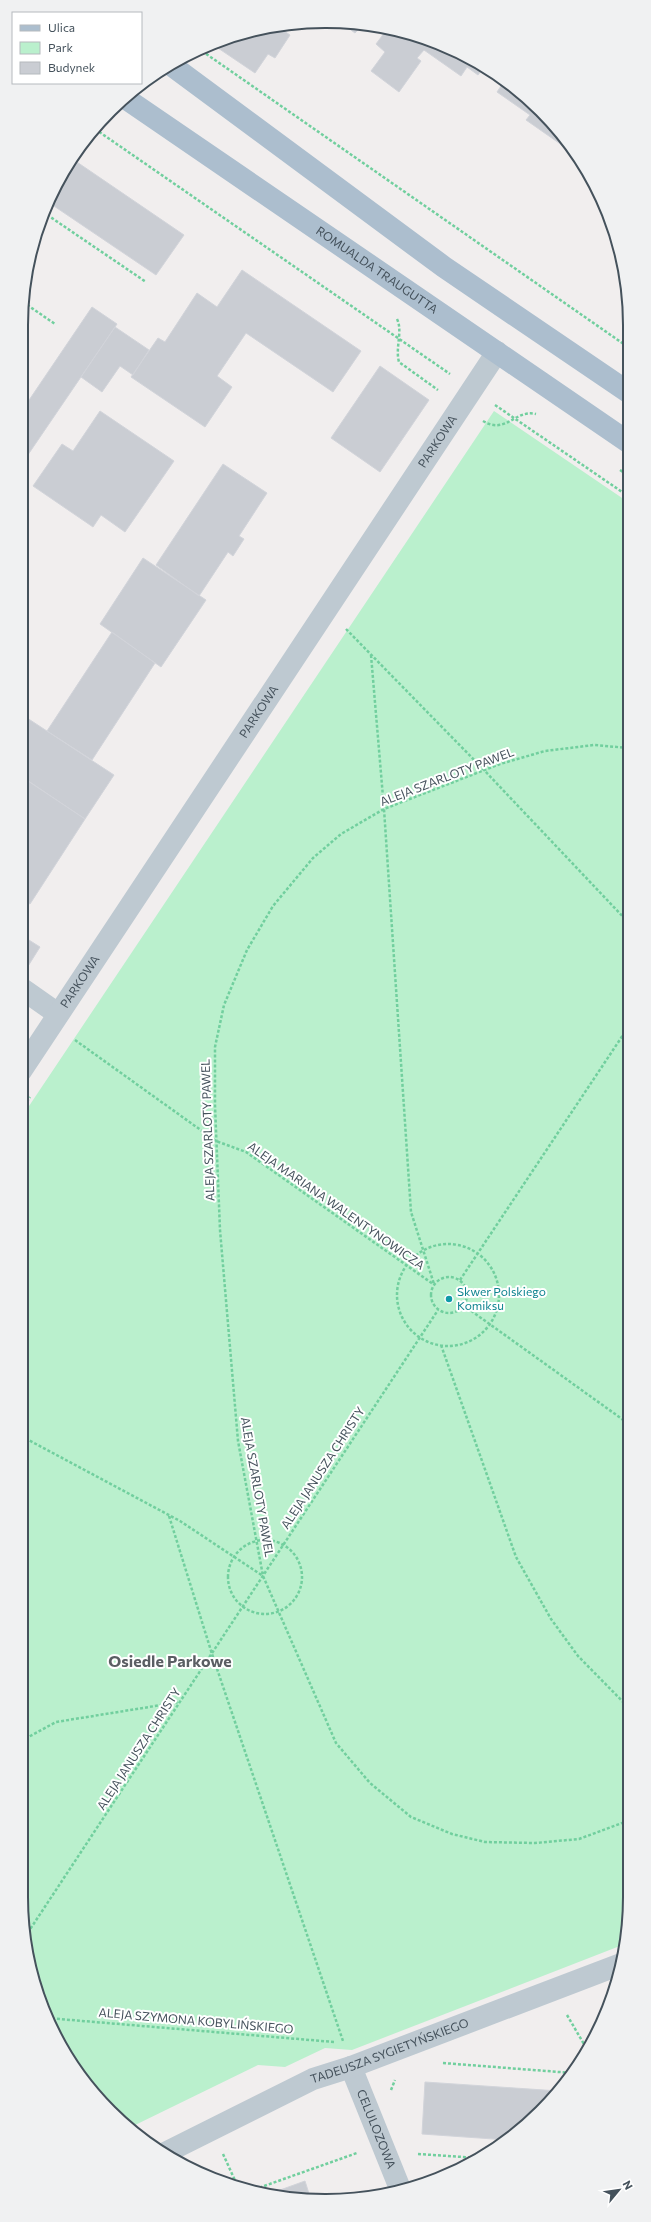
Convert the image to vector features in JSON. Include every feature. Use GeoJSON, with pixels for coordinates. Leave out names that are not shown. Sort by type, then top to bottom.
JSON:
{"type":"FeatureCollection","features":[{"type":"Feature","properties":{"kind":"main road"},"geometry":{"type":"LineString","coordinates":[[176,69],[444,267],[623,389]]}},
{"type":"Feature","properties":{"kind":"main road","name":"ROMUALDA TRAUGUTTA"},"geometry":{"type":"LineString","coordinates":[[130,101],[623,439]]}},
{"type":"Feature","properties":{"kind":"street","name":"PARKOWA"},"geometry":{"type":"LineString","coordinates":[[28,1060],[497,352]]}},
{"type":"Feature","properties":{"kind":"street"},"geometry":{"type":"LineString","coordinates":[[28,993],[58,1014]]}},
{"type":"Feature","properties":{"kind":"street","name":"TADEUSZA SYGIETYŃSKIEGO"},"geometry":{"type":"LineString","coordinates":[[171,2150],[313,2079],[351,2067],[614,1967]]}},
{"type":"Feature","properties":{"kind":"street","name":"CELULOZOWA"},"geometry":{"type":"LineString","coordinates":[[351,2067],[398,2185]]}},
{"type":"Feature","properties":{"kind":"path"},"geometry":{"type":"LineString","coordinates":[[206,53],[623,344]]}},
{"type":"Feature","properties":{"kind":"path"},"geometry":{"type":"LineString","coordinates":[[99,132],[623,493]]}},
{"type":"Feature","properties":{"kind":"path"},"geometry":{"type":"LineString","coordinates":[[49,216],[146,282]]}},
{"type":"Feature","properties":{"kind":"path"},"geometry":{"type":"LineString","coordinates":[[29,306],[55,324]]}},
{"type":"Feature","properties":{"kind":"path"},"geometry":{"type":"LineString","coordinates":[[395,317],[400,327],[396,352],[399,362],[443,393]]}},
{"type":"Feature","properties":{"kind":"path"},"geometry":{"type":"LineString","coordinates":[[482,421],[494,427],[526,414],[534,413],[542,416]]}},
{"type":"Feature","properties":{"kind":"path"},"geometry":{"type":"LineString","coordinates":[[615,466],[623,472]]}},
{"type":"Feature","properties":{"kind":"path"},"geometry":{"type":"LineString","coordinates":[[344,628],[484,770],[623,917]]}},
{"type":"Feature","properties":{"kind":"path"},"geometry":{"type":"LineString","coordinates":[[371,655],[384,809],[411,1212],[434,1284]]}},
{"type":"Feature","properties":{"kind":"path","name":"ALEJA SZARLOTY PAWEL"},"geometry":{"type":"LineString","coordinates":[[623,748],[594,745],[545,751],[484,770],[384,809],[341,834],[313,858],[273,906],[247,950],[224,1005],[215,1047],[216,1141],[220,1230],[238,1441],[263,1576],[336,1743],[370,1783],[411,1817],[452,1834],[485,1842],[528,1843],[579,1839],[623,1823]]}},
{"type":"Feature","properties":{"kind":"path"},"geometry":{"type":"LineString","coordinates":[[460,1280],[623,1035]]}},
{"type":"Feature","properties":{"kind":"path","name":"ALEJA MARIANA WALENTYNOWICZA"},"geometry":{"type":"LineString","coordinates":[[70,1036],[216,1141],[246,1152],[434,1284]]}},
{"type":"Feature","properties":{"kind":"path"},"geometry":{"type":"LineString","coordinates":[[443,1244],[460,1245],[478,1253],[489,1263],[496,1277],[500,1293],[498,1309],[490,1325],[480,1336],[465,1344],[450,1346],[434,1345],[420,1338],[406,1325],[399,1309],[397,1291],[402,1274],[411,1259],[423,1251],[443,1244]]}},
{"type":"Feature","properties":{"kind":"path"},"geometry":{"type":"LineString","coordinates":[[449,1276],[460,1280],[466,1290],[467,1296],[463,1305],[456,1311],[450,1313],[438,1310],[432,1301],[431,1289],[434,1284],[449,1276]]}},
{"type":"Feature","properties":{"kind":"path"},"geometry":{"type":"LineString","coordinates":[[463,1305],[623,1420]]}},
{"type":"Feature","properties":{"kind":"path","name":"ALEJA JANUSZA CHRISTY"},"geometry":{"type":"LineString","coordinates":[[30,1929],[438,1310]]}},
{"type":"Feature","properties":{"kind":"path"},"geometry":{"type":"LineString","coordinates":[[441,1345],[516,1556],[552,1619],[578,1656],[623,1702]]}},
{"type":"Feature","properties":{"kind":"path"},"geometry":{"type":"LineString","coordinates":[[28,1440],[169,1516],[234,1556],[263,1576]]}},
{"type":"Feature","properties":{"kind":"path"},"geometry":{"type":"LineString","coordinates":[[169,1516],[212,1654],[351,2067]]}},
{"type":"Feature","properties":{"kind":"path"},"geometry":{"type":"LineString","coordinates":[[257,1540],[277,1541],[284,1544],[297,1556],[302,1567],[303,1579],[300,1591],[294,1602],[279,1611],[260,1614],[243,1606],[231,1592],[228,1580],[229,1568],[234,1556],[242,1547],[257,1540]]}},
{"type":"Feature","properties":{"kind":"path"},"geometry":{"type":"LineString","coordinates":[[28,1738],[56,1722],[181,1702]]}},
{"type":"Feature","properties":{"kind":"path"},"geometry":{"type":"LineString","coordinates":[[566,2013],[584,2044]]}},
{"type":"Feature","properties":{"kind":"path","name":"ALEJA SZYMONA KOBYLIŃSKIEGO"},"geometry":{"type":"LineString","coordinates":[[55,2019],[343,2042]]}},
{"type":"Feature","properties":{"kind":"path"},"geometry":{"type":"LineString","coordinates":[[438,2062],[566,2072]]}},
{"type":"Feature","properties":{"kind":"path"},"geometry":{"type":"LineString","coordinates":[[389,2098],[396,2076]]}},
{"type":"Feature","properties":{"kind":"path"},"geometry":{"type":"LineString","coordinates":[[262,2187],[362,2152]]}},
{"type":"Feature","properties":{"kind":"path"},"geometry":{"type":"LineString","coordinates":[[222,2153],[234,2179]]}},
{"type":"Feature","properties":{"kind":"path"},"geometry":{"type":"LineString","coordinates":[[412,2154],[468,2157]]}},
{"type":"Feature","properties":{"kind":"path"},"geometry":{"type":"LineString","coordinates":[[418,2154],[420,2161]]}},
{"type":"Feature","properties":{"kind":"green space"},"geometry":{"type":"Polygon","coordinates":[[[494,411],[623,499],[623,1896],[618,1947],[352,2050],[325,2048],[285,2067],[258,2065],[135,2125],[115,2107],[89,2078],[78,2062],[59,2028],[44,1992],[34,1955],[29,1916],[28,1108],[494,411]]]}},
{"type":"Feature","properties":{"kind":"building"},"geometry":{"type":"Polygon","coordinates":[[[350,30],[357,30],[355,33],[350,30]]]}},
{"type":"Feature","properties":{"kind":"building"},"geometry":{"type":"Polygon","coordinates":[[[285,31],[290,35],[275,58],[268,54],[255,73],[219,48],[249,38],[267,34],[285,31]]]}},
{"type":"Feature","properties":{"kind":"building"},"geometry":{"type":"Polygon","coordinates":[[[384,34],[402,38],[439,51],[480,72],[478,75],[467,67],[461,76],[424,50],[417,58],[421,61],[399,92],[371,71],[385,52],[376,44],[384,34]]]}},
{"type":"Feature","properties":{"kind":"building"},"geometry":{"type":"Polygon","coordinates":[[[502,85],[507,89],[536,115],[563,146],[526,120],[530,115],[497,92],[502,85]]]}},
{"type":"Feature","properties":{"kind":"building"},"geometry":{"type":"Polygon","coordinates":[[[77,162],[184,235],[156,275],[54,206],[77,162]]]}},
{"type":"Feature","properties":{"kind":"building"},"geometry":{"type":"Polygon","coordinates":[[[242,270],[361,351],[333,392],[246,333],[217,376],[232,387],[205,427],[131,377],[158,338],[165,342],[197,293],[217,307],[242,270]]]}},
{"type":"Feature","properties":{"kind":"building"},"geometry":{"type":"Polygon","coordinates":[[[92,307],[117,324],[28,455],[28,402],[92,307]]]}},
{"type":"Feature","properties":{"kind":"building"},"geometry":{"type":"Polygon","coordinates":[[[115,327],[149,350],[133,375],[120,366],[102,392],[81,377],[115,327]]]}},
{"type":"Feature","properties":{"kind":"building"},"geometry":{"type":"Polygon","coordinates":[[[380,366],[429,400],[380,472],[331,438],[380,366]]]}},
{"type":"Feature","properties":{"kind":"building"},"geometry":{"type":"Polygon","coordinates":[[[100,411],[174,461],[125,532],[101,515],[93,527],[33,486],[62,444],[73,451],[100,411]]]}},
{"type":"Feature","properties":{"kind":"building"},"geometry":{"type":"Polygon","coordinates":[[[223,464],[267,493],[239,536],[244,539],[233,556],[228,552],[199,596],[156,565],[223,464]]]}},
{"type":"Feature","properties":{"kind":"building"},"geometry":{"type":"Polygon","coordinates":[[[143,558],[206,600],[161,667],[100,624],[143,558]]]}},
{"type":"Feature","properties":{"kind":"building"},"geometry":{"type":"Polygon","coordinates":[[[112,632],[155,663],[92,760],[47,731],[112,632]]]}},
{"type":"Feature","properties":{"kind":"building"},"geometry":{"type":"Polygon","coordinates":[[[28,719],[114,775],[85,819],[28,781],[28,719]]]}},
{"type":"Feature","properties":{"kind":"building"},"geometry":{"type":"Polygon","coordinates":[[[28,781],[85,819],[30,904],[28,903],[28,781]]]}},
{"type":"Feature","properties":{"kind":"building"},"geometry":{"type":"Polygon","coordinates":[[[28,939],[40,947],[28,966],[28,939]]]}},
{"type":"Feature","properties":{"kind":"building"},"geometry":{"type":"Polygon","coordinates":[[[425,2082],[551,2090],[522,2120],[498,2139],[422,2134],[425,2082]]]}},
{"type":"Feature","properties":{"kind":"building"},"geometry":{"type":"Polygon","coordinates":[[[305,2181],[309,2193],[287,2191],[280,2190],[305,2181]]]}},
{"type":"Feature","properties":{"kind":"place","name":"Skwer Polskiego Komiksu"},"geometry":{"type":"Point","coordinates":[449,1299]}},
{"type":"Feature","properties":{"kind":"district","name":"Osiedle Parkowe"},"geometry":{"type":"Point","coordinates":[170,1661]}}]}
